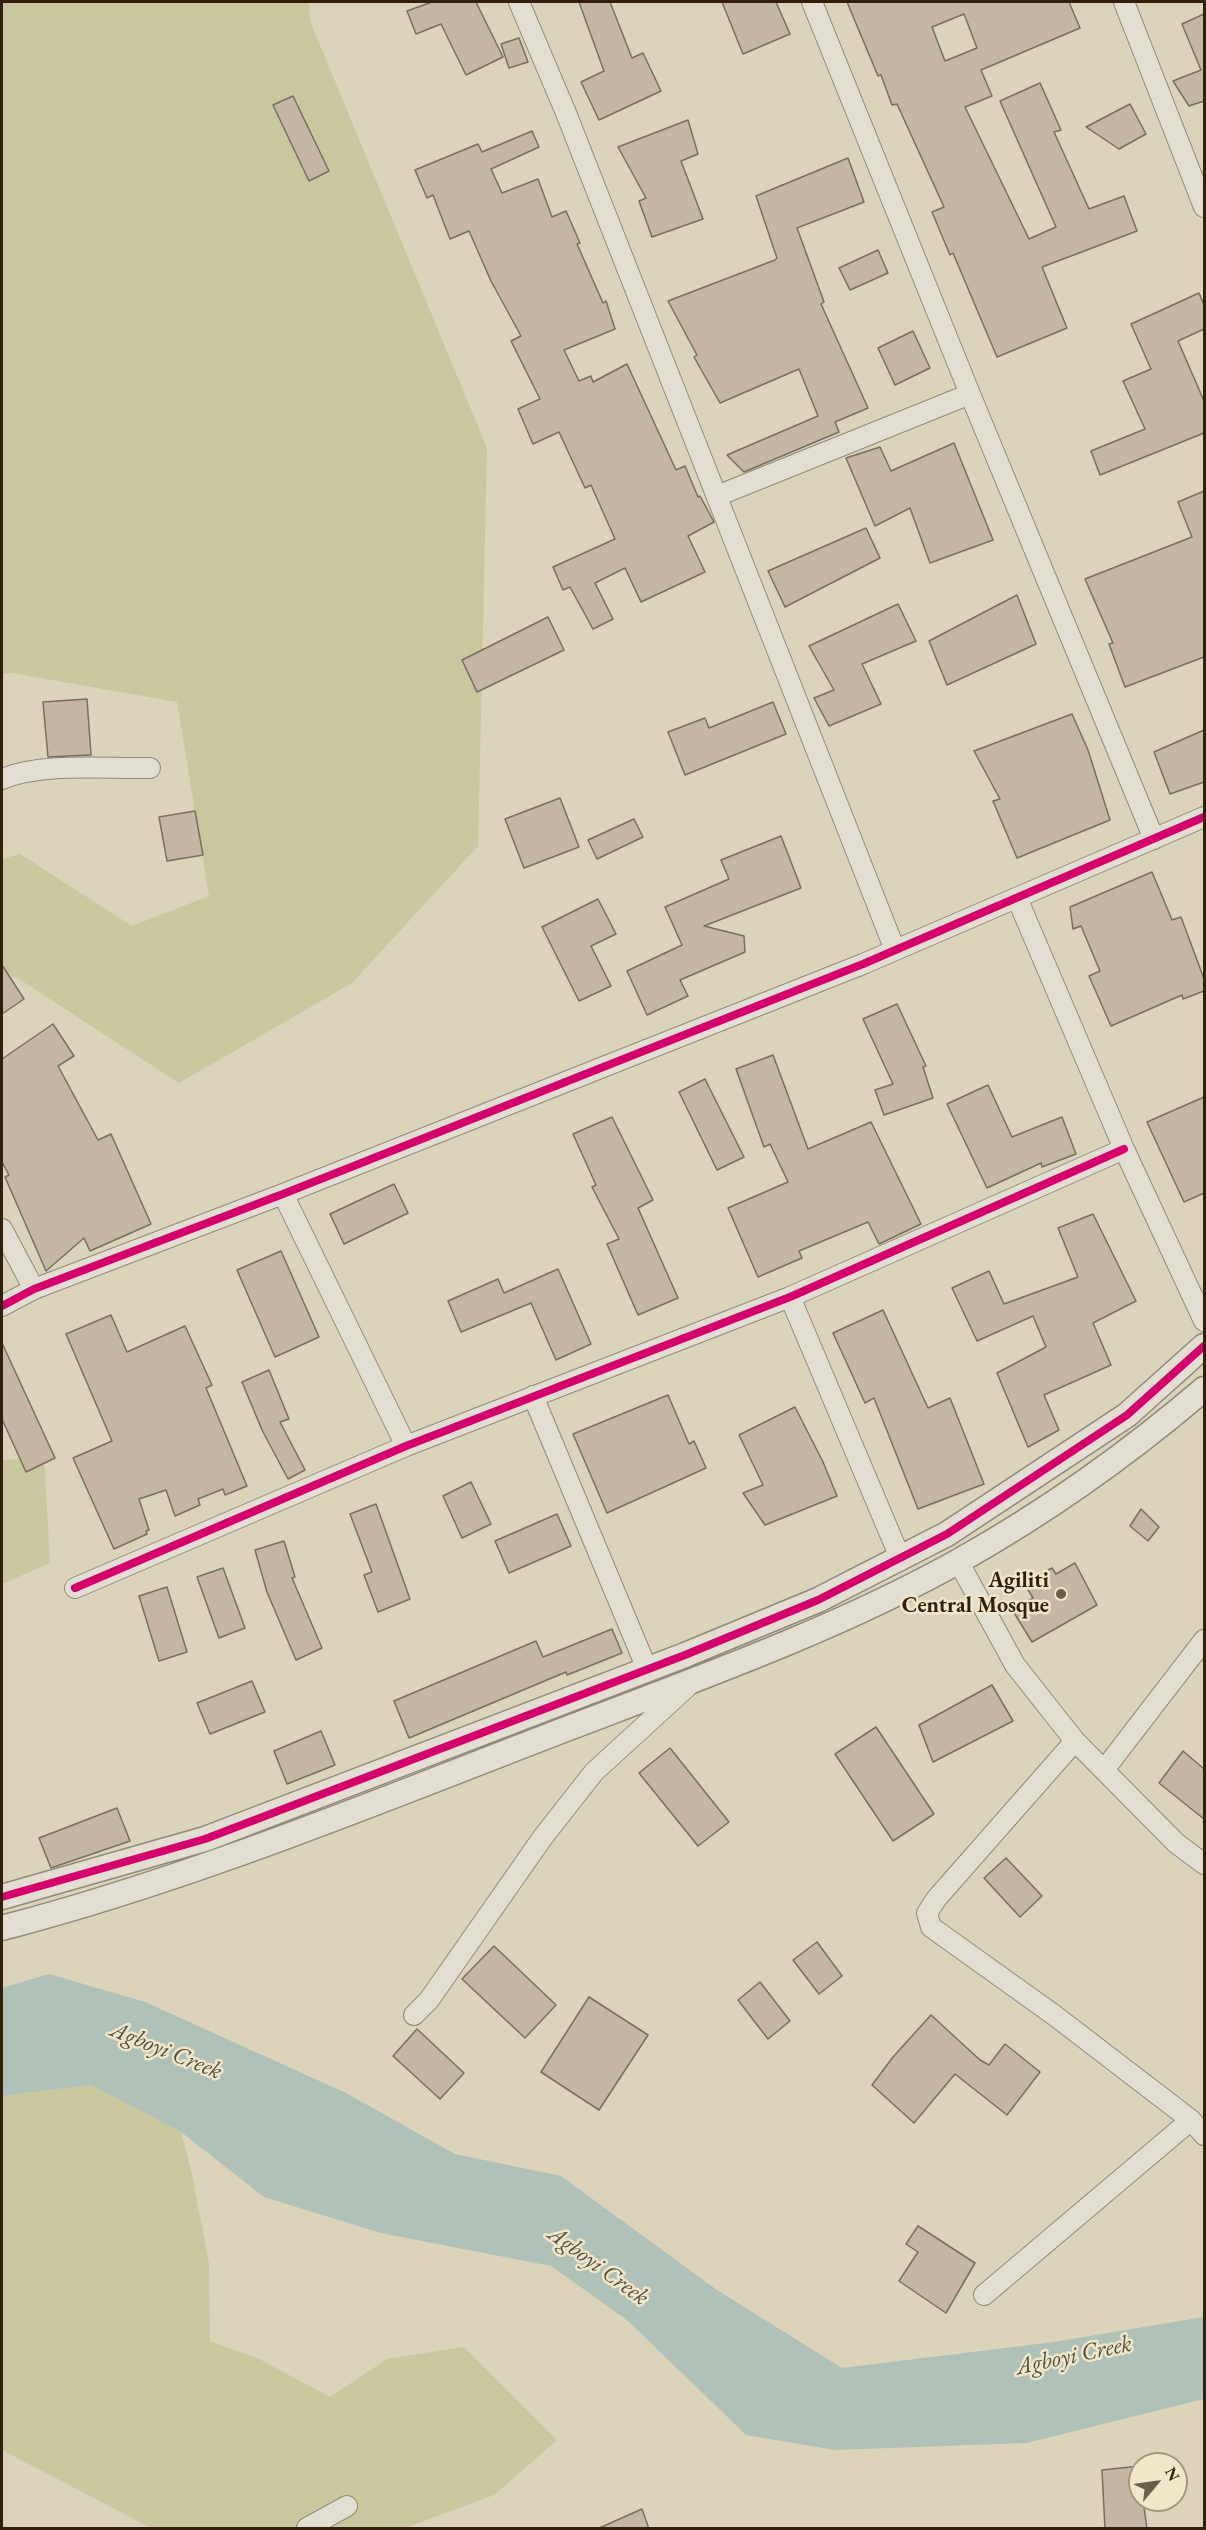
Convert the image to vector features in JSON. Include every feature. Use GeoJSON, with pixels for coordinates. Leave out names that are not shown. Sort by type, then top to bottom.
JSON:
{"type":"FeatureCollection","features":[{"type":"Feature","properties":{"kind":"street"},"geometry":{"type":"LineString","coordinates":[[519,2],[717,496],[895,950]]}},
{"type":"Feature","properties":{"kind":"street"},"geometry":{"type":"LineString","coordinates":[[812,2],[970,394],[1154,839]]}},
{"type":"Feature","properties":{"kind":"street"},"geometry":{"type":"LineString","coordinates":[[1124,2],[1204,207]]}},
{"type":"Feature","properties":{"kind":"street"},"geometry":{"type":"LineString","coordinates":[[717,496],[970,394]]}},
{"type":"Feature","properties":{"kind":"street"},"geometry":{"type":"LineString","coordinates":[[2,779],[17,773],[55,769],[150,768]]}},
{"type":"Feature","properties":{"kind":"street"},"geometry":{"type":"LineString","coordinates":[[2,1306],[34,1289],[283,1194],[895,950],[1204,817]]}},
{"type":"Feature","properties":{"kind":"street"},"geometry":{"type":"LineString","coordinates":[[1017,898],[1125,1149],[1204,1321]]}},
{"type":"Feature","properties":{"kind":"street"},"geometry":{"type":"LineString","coordinates":[[75,1588],[406,1446],[790,1297],[1125,1149]]}},
{"type":"Feature","properties":{"kind":"street"},"geometry":{"type":"LineString","coordinates":[[283,1194],[406,1446]]}},
{"type":"Feature","properties":{"kind":"street"},"geometry":{"type":"LineString","coordinates":[[2,1229],[34,1289]]}},
{"type":"Feature","properties":{"kind":"street"},"geometry":{"type":"LineString","coordinates":[[790,1297],[901,1560]]}},
{"type":"Feature","properties":{"kind":"street"},"geometry":{"type":"LineString","coordinates":[[2,1897],[205,1839],[647,1669],[818,1600],[901,1560],[947,1534],[1127,1415],[1204,1346]]}},
{"type":"Feature","properties":{"kind":"street"},"geometry":{"type":"LineString","coordinates":[[2,1928],[84,1906],[243,1854],[699,1676],[856,1611],[958,1561],[1087,1480],[1164,1424],[1204,1389]]}},
{"type":"Feature","properties":{"kind":"street"},"geometry":{"type":"LineString","coordinates":[[533,1396],[647,1669]]}},
{"type":"Feature","properties":{"kind":"street"},"geometry":{"type":"LineString","coordinates":[[958,1561],[1016,1665],[1075,1741],[1176,1843],[1204,1864]]}},
{"type":"Feature","properties":{"kind":"street"},"geometry":{"type":"LineString","coordinates":[[1104,1770],[1204,1640]]}},
{"type":"Feature","properties":{"kind":"street"},"geometry":{"type":"LineString","coordinates":[[414,2015],[429,2000],[543,1837],[594,1772],[699,1676]]}},
{"type":"Feature","properties":{"kind":"street"},"geometry":{"type":"LineString","coordinates":[[1075,1741],[936,1898],[927,1912],[931,1927],[1054,2015],[1191,2120],[1204,2135]]}},
{"type":"Feature","properties":{"kind":"street"},"geometry":{"type":"LineString","coordinates":[[984,2295],[1191,2120]]}},
{"type":"Feature","properties":{"kind":"street"},"geometry":{"type":"LineString","coordinates":[[306,2529],[347,2506]]}},
{"type":"Feature","properties":{"kind":"shaded area"},"geometry":{"type":"Polygon","coordinates":[[[2,2],[309,2],[310,21],[487,448],[478,846],[352,983],[179,1083],[16,977],[2,976],[2,859],[20,854],[132,926],[209,896],[177,702],[12,673],[2,674],[2,2]]]}},
{"type":"Feature","properties":{"kind":"shaded area"},"geometry":{"type":"Polygon","coordinates":[[[44,1455],[50,1563],[2,1584],[2,1461],[44,1455]]]}},
{"type":"Feature","properties":{"kind":"shaded area"},"geometry":{"type":"Polygon","coordinates":[[[91,2085],[181,2132],[191,2170],[209,2263],[210,2341],[259,2359],[330,2397],[387,2359],[464,2347],[557,2440],[494,2495],[405,2528],[151,2528],[2,2450],[2,2096],[91,2085]]]}},
{"type":"Feature","properties":{"kind":"water","name":"Agboyi Creek"},"geometry":{"type":"Polygon","coordinates":[[[49,1974],[145,2002],[346,2093],[455,2154],[561,2176],[717,2290],[842,2368],[1054,2342],[1204,2317],[1204,2399],[1026,2443],[835,2450],[746,2435],[627,2320],[551,2266],[381,2233],[264,2197],[181,2132],[91,2085],[2,2096],[2,1988],[49,1974]]]}},
{"type":"Feature","properties":{"kind":"building"},"geometry":{"type":"Polygon","coordinates":[[[432,2],[476,2],[503,57],[466,75],[441,24],[416,34],[407,11],[432,2]]]}},
{"type":"Feature","properties":{"kind":"building"},"geometry":{"type":"Polygon","coordinates":[[[579,2],[610,2],[632,58],[643,53],[661,91],[599,120],[581,82],[604,71],[579,2]]]}},
{"type":"Feature","properties":{"kind":"building"},"geometry":{"type":"Polygon","coordinates":[[[722,2],[776,2],[790,34],[743,54],[722,2]]]}},
{"type":"Feature","properties":{"kind":"building"},"geometry":{"type":"Polygon","coordinates":[[[847,2],[1069,2],[1080,28],[981,70],[992,96],[965,107],[1029,239],[1056,227],[1000,101],[1040,83],[1061,130],[1054,132],[1089,209],[1124,196],[1137,231],[1042,267],[1067,328],[997,357],[953,253],[950,255],[932,212],[944,207],[897,104],[892,105],[881,75],[878,76],[847,2]],[[964,14],[932,27],[945,61],[977,48],[964,14]]]}},
{"type":"Feature","properties":{"kind":"building"},"geometry":{"type":"Polygon","coordinates":[[[1204,14],[1204,101],[1189,106],[1173,81],[1201,70],[1182,24],[1204,14]]]}},
{"type":"Feature","properties":{"kind":"building"},"geometry":{"type":"Polygon","coordinates":[[[519,38],[528,62],[509,68],[501,44],[519,38]]]}},
{"type":"Feature","properties":{"kind":"building"},"geometry":{"type":"Polygon","coordinates":[[[293,96],[329,171],[309,181],[273,105],[293,96]]]}},
{"type":"Feature","properties":{"kind":"building"},"geometry":{"type":"Polygon","coordinates":[[[1130,104],[1146,134],[1119,149],[1086,127],[1130,104]]]}},
{"type":"Feature","properties":{"kind":"building"},"geometry":{"type":"Polygon","coordinates":[[[688,120],[698,154],[681,161],[703,219],[652,237],[639,201],[646,198],[618,147],[688,120]]]}},
{"type":"Feature","properties":{"kind":"building"},"geometry":{"type":"Polygon","coordinates":[[[532,131],[539,147],[491,169],[502,193],[538,179],[552,217],[566,211],[580,243],[577,244],[603,303],[606,301],[615,329],[564,350],[579,381],[591,376],[593,382],[627,364],[676,470],[685,466],[698,497],[700,496],[714,522],[688,536],[705,572],[641,602],[625,568],[595,583],[613,619],[593,629],[570,587],[563,590],[553,567],[615,539],[591,485],[585,488],[559,432],[533,444],[518,409],[540,399],[511,341],[521,336],[491,281],[469,231],[450,239],[433,195],[427,198],[415,170],[478,144],[482,152],[532,131]]]}},
{"type":"Feature","properties":{"kind":"building"},"geometry":{"type":"Polygon","coordinates":[[[848,158],[864,202],[797,228],[824,302],[821,304],[868,408],[835,422],[839,432],[744,472],[727,455],[818,416],[799,369],[720,403],[694,357],[697,355],[668,301],[775,260],[777,258],[756,196],[848,158]]]}},
{"type":"Feature","properties":{"kind":"building"},"geometry":{"type":"Polygon","coordinates":[[[878,250],[888,273],[850,290],[839,268],[878,250]]]}},
{"type":"Feature","properties":{"kind":"building"},"geometry":{"type":"Polygon","coordinates":[[[1199,293],[1204,305],[1204,329],[1178,341],[1204,401],[1204,433],[1100,475],[1091,451],[1145,429],[1123,381],[1151,369],[1131,324],[1199,293]]]}},
{"type":"Feature","properties":{"kind":"building"},"geometry":{"type":"Polygon","coordinates":[[[913,331],[930,368],[895,385],[878,348],[913,331]]]}},
{"type":"Feature","properties":{"kind":"building"},"geometry":{"type":"Polygon","coordinates":[[[954,443],[993,540],[930,563],[910,508],[875,526],[846,458],[880,447],[891,471],[954,443]]]}},
{"type":"Feature","properties":{"kind":"building"},"geometry":{"type":"Polygon","coordinates":[[[1204,491],[1204,657],[1125,687],[1109,644],[1113,643],[1085,579],[1192,537],[1178,502],[1204,491]]]}},
{"type":"Feature","properties":{"kind":"building"},"geometry":{"type":"Polygon","coordinates":[[[866,528],[880,558],[785,607],[768,571],[866,528]]]}},
{"type":"Feature","properties":{"kind":"building"},"geometry":{"type":"Polygon","coordinates":[[[1017,595],[1036,644],[947,685],[929,641],[1017,595]]]}},
{"type":"Feature","properties":{"kind":"building"},"geometry":{"type":"Polygon","coordinates":[[[898,604],[916,641],[862,664],[881,704],[829,726],[814,698],[834,690],[809,646],[898,604]]]}},
{"type":"Feature","properties":{"kind":"building"},"geometry":{"type":"Polygon","coordinates":[[[548,617],[564,650],[477,692],[462,660],[548,617]]]}},
{"type":"Feature","properties":{"kind":"building"},"geometry":{"type":"Polygon","coordinates":[[[87,699],[91,755],[48,757],[43,702],[87,699]]]}},
{"type":"Feature","properties":{"kind":"building"},"geometry":{"type":"Polygon","coordinates":[[[773,702],[786,734],[685,775],[668,732],[705,718],[709,728],[773,702]]]}},
{"type":"Feature","properties":{"kind":"building"},"geometry":{"type":"Polygon","coordinates":[[[1072,714],[1088,750],[1110,820],[1017,858],[993,801],[1000,799],[974,751],[1072,714]]]}},
{"type":"Feature","properties":{"kind":"building"},"geometry":{"type":"Polygon","coordinates":[[[1204,730],[1204,782],[1170,794],[1154,752],[1204,730]]]}},
{"type":"Feature","properties":{"kind":"building"},"geometry":{"type":"Polygon","coordinates":[[[560,798],[579,847],[524,868],[505,819],[560,798]]]}},
{"type":"Feature","properties":{"kind":"building"},"geometry":{"type":"Polygon","coordinates":[[[195,811],[203,855],[167,861],[159,817],[195,811]]]}},
{"type":"Feature","properties":{"kind":"building"},"geometry":{"type":"Polygon","coordinates":[[[634,819],[643,837],[597,859],[588,840],[634,819]]]}},
{"type":"Feature","properties":{"kind":"building"},"geometry":{"type":"Polygon","coordinates":[[[781,836],[801,888],[704,926],[744,936],[745,952],[680,980],[688,996],[647,1015],[627,971],[682,945],[665,907],[729,879],[721,860],[781,836]]]}},
{"type":"Feature","properties":{"kind":"building"},"geometry":{"type":"Polygon","coordinates":[[[1152,872],[1172,920],[1181,917],[1204,979],[1204,991],[1183,999],[1182,995],[1111,1026],[1089,976],[1100,971],[1081,926],[1073,929],[1070,907],[1152,872]]]}},
{"type":"Feature","properties":{"kind":"building"},"geometry":{"type":"Polygon","coordinates":[[[598,899],[616,934],[591,946],[611,986],[579,1001],[542,927],[598,899]]]}},
{"type":"Feature","properties":{"kind":"building"},"geometry":{"type":"Polygon","coordinates":[[[2,965],[24,999],[2,1014],[2,965]]]}},
{"type":"Feature","properties":{"kind":"building"},"geometry":{"type":"Polygon","coordinates":[[[897,1004],[926,1066],[923,1067],[933,1098],[884,1115],[875,1090],[893,1084],[863,1019],[897,1004]]]}},
{"type":"Feature","properties":{"kind":"building"},"geometry":{"type":"Polygon","coordinates":[[[53,1024],[74,1056],[58,1066],[98,1140],[111,1134],[151,1224],[90,1251],[84,1238],[46,1271],[5,1177],[9,1175],[2,1162],[2,1059],[53,1024]]]}},
{"type":"Feature","properties":{"kind":"building"},"geometry":{"type":"Polygon","coordinates":[[[773,1055],[808,1149],[871,1122],[921,1224],[879,1244],[868,1222],[799,1251],[802,1258],[758,1277],[728,1208],[788,1182],[770,1144],[764,1147],[736,1069],[773,1055]]]}},
{"type":"Feature","properties":{"kind":"building"},"geometry":{"type":"Polygon","coordinates":[[[705,1079],[744,1157],[717,1170],[679,1092],[705,1079]]]}},
{"type":"Feature","properties":{"kind":"building"},"geometry":{"type":"Polygon","coordinates":[[[988,1085],[1012,1137],[1062,1117],[1076,1154],[1042,1167],[1041,1163],[987,1188],[947,1104],[988,1085]]]}},
{"type":"Feature","properties":{"kind":"building"},"geometry":{"type":"Polygon","coordinates":[[[1204,1097],[1204,1193],[1184,1202],[1147,1122],[1204,1097]]]}},
{"type":"Feature","properties":{"kind":"building"},"geometry":{"type":"Polygon","coordinates":[[[612,1117],[653,1200],[638,1208],[678,1298],[638,1315],[607,1244],[619,1239],[592,1187],[596,1185],[573,1134],[612,1117]]]}},
{"type":"Feature","properties":{"kind":"building"},"geometry":{"type":"Polygon","coordinates":[[[394,1184],[408,1213],[344,1244],[330,1214],[394,1184]]]}},
{"type":"Feature","properties":{"kind":"building"},"geometry":{"type":"Polygon","coordinates":[[[1093,1214],[1136,1301],[1093,1323],[1111,1365],[1044,1395],[1059,1430],[1028,1447],[997,1373],[1046,1347],[1033,1316],[977,1341],[952,1288],[989,1271],[1004,1304],[1078,1277],[1058,1228],[1093,1214]]]}},
{"type":"Feature","properties":{"kind":"building"},"geometry":{"type":"Polygon","coordinates":[[[281,1251],[319,1337],[275,1357],[237,1270],[281,1251]]]}},
{"type":"Feature","properties":{"kind":"building"},"geometry":{"type":"Polygon","coordinates":[[[558,1269],[591,1344],[556,1360],[531,1303],[461,1332],[448,1301],[498,1279],[504,1293],[558,1269]]]}},
{"type":"Feature","properties":{"kind":"building"},"geometry":{"type":"Polygon","coordinates":[[[883,1310],[928,1408],[950,1398],[984,1484],[918,1509],[874,1398],[865,1403],[833,1333],[883,1310]]]}},
{"type":"Feature","properties":{"kind":"building"},"geometry":{"type":"Polygon","coordinates":[[[111,1315],[127,1352],[185,1326],[212,1385],[206,1388],[247,1486],[225,1495],[223,1489],[198,1499],[200,1505],[175,1516],[166,1490],[139,1499],[149,1530],[146,1531],[147,1534],[114,1549],[73,1458],[112,1441],[66,1334],[111,1315]]]}},
{"type":"Feature","properties":{"kind":"building"},"geometry":{"type":"Polygon","coordinates":[[[2,1343],[55,1458],[26,1472],[2,1419],[2,1343]]]}},
{"type":"Feature","properties":{"kind":"building"},"geometry":{"type":"Polygon","coordinates":[[[269,1370],[289,1419],[280,1422],[305,1470],[288,1479],[262,1430],[242,1382],[269,1370]]]}},
{"type":"Feature","properties":{"kind":"building"},"geometry":{"type":"Polygon","coordinates":[[[668,1395],[689,1444],[694,1441],[706,1468],[607,1513],[573,1434],[668,1395]]]}},
{"type":"Feature","properties":{"kind":"building"},"geometry":{"type":"Polygon","coordinates":[[[795,1407],[823,1462],[837,1496],[765,1525],[743,1493],[763,1485],[739,1435],[795,1407]]]}},
{"type":"Feature","properties":{"kind":"building"},"geometry":{"type":"Polygon","coordinates":[[[471,1482],[491,1524],[462,1538],[443,1496],[471,1482]]]}},
{"type":"Feature","properties":{"kind":"building"},"geometry":{"type":"Polygon","coordinates":[[[376,1504],[410,1599],[378,1612],[364,1575],[372,1572],[350,1514],[376,1504]]]}},
{"type":"Feature","properties":{"kind":"building"},"geometry":{"type":"Polygon","coordinates":[[[1141,1509],[1159,1527],[1148,1541],[1130,1526],[1141,1509]]]}},
{"type":"Feature","properties":{"kind":"building"},"geometry":{"type":"Polygon","coordinates":[[[557,1514],[571,1546],[509,1573],[495,1541],[557,1514]]]}},
{"type":"Feature","properties":{"kind":"building"},"geometry":{"type":"Polygon","coordinates":[[[284,1541],[295,1577],[292,1578],[322,1648],[296,1660],[267,1592],[255,1550],[284,1541]]]}},
{"type":"Feature","properties":{"kind":"building","name":"Agiliti Central Mosque"},"geometry":{"type":"Polygon","coordinates":[[[1075,1563],[1097,1605],[1032,1642],[1013,1611],[1033,1598],[1024,1583],[1052,1568],[1056,1574],[1075,1563]]]}},
{"type":"Feature","properties":{"kind":"building"},"geometry":{"type":"Polygon","coordinates":[[[223,1568],[245,1628],[219,1638],[197,1577],[223,1568]]]}},
{"type":"Feature","properties":{"kind":"building"},"geometry":{"type":"Polygon","coordinates":[[[167,1587],[187,1652],[159,1661],[139,1596],[167,1587]]]}},
{"type":"Feature","properties":{"kind":"building"},"geometry":{"type":"Polygon","coordinates":[[[612,1629],[622,1653],[567,1675],[566,1672],[409,1738],[394,1701],[536,1641],[543,1657],[612,1629]]]}},
{"type":"Feature","properties":{"kind":"building"},"geometry":{"type":"Polygon","coordinates":[[[252,1681],[265,1712],[210,1734],[197,1703],[252,1681]]]}},
{"type":"Feature","properties":{"kind":"building"},"geometry":{"type":"Polygon","coordinates":[[[992,1685],[1013,1721],[933,1762],[919,1725],[992,1685]]]}},
{"type":"Feature","properties":{"kind":"building"},"geometry":{"type":"Polygon","coordinates":[[[876,1727],[934,1814],[893,1841],[835,1754],[876,1727]]]}},
{"type":"Feature","properties":{"kind":"building"},"geometry":{"type":"Polygon","coordinates":[[[321,1731],[335,1765],[287,1784],[274,1751],[321,1731]]]}},
{"type":"Feature","properties":{"kind":"building"},"geometry":{"type":"Polygon","coordinates":[[[670,1748],[729,1822],[698,1846],[639,1773],[670,1748]]]}},
{"type":"Feature","properties":{"kind":"building"},"geometry":{"type":"Polygon","coordinates":[[[1183,1751],[1204,1769],[1204,1819],[1159,1783],[1183,1751]]]}},
{"type":"Feature","properties":{"kind":"building"},"geometry":{"type":"Polygon","coordinates":[[[117,1808],[130,1841],[51,1868],[39,1838],[117,1808]]]}},
{"type":"Feature","properties":{"kind":"building"},"geometry":{"type":"Polygon","coordinates":[[[1006,1858],[1042,1896],[1020,1917],[984,1878],[1006,1858]]]}},
{"type":"Feature","properties":{"kind":"building"},"geometry":{"type":"Polygon","coordinates":[[[817,1942],[842,1976],[819,1994],[793,1960],[817,1942]]]}},
{"type":"Feature","properties":{"kind":"building"},"geometry":{"type":"Polygon","coordinates":[[[494,1946],[556,2005],[525,2038],[462,1979],[494,1946]]]}},
{"type":"Feature","properties":{"kind":"building"},"geometry":{"type":"Polygon","coordinates":[[[760,1982],[790,2021],[768,2039],[738,2000],[760,1982]]]}},
{"type":"Feature","properties":{"kind":"building"},"geometry":{"type":"Polygon","coordinates":[[[589,1997],[648,2035],[599,2110],[541,2072],[589,1997]]]}},
{"type":"Feature","properties":{"kind":"building"},"geometry":{"type":"Polygon","coordinates":[[[931,2015],[980,2060],[989,2065],[1005,2044],[1040,2072],[1007,2115],[955,2074],[914,2123],[872,2085],[893,2057],[931,2015]]]}},
{"type":"Feature","properties":{"kind":"building"},"geometry":{"type":"Polygon","coordinates":[[[417,2029],[464,2073],[440,2099],[393,2056],[417,2029]]]}},
{"type":"Feature","properties":{"kind":"building"},"geometry":{"type":"Polygon","coordinates":[[[918,2226],[975,2263],[946,2313],[899,2281],[918,2252],[906,2244],[918,2226]]]}},
{"type":"Feature","properties":{"kind":"building"},"geometry":{"type":"Polygon","coordinates":[[[1128,2467],[1128,2512],[1145,2512],[1147,2529],[1105,2529],[1102,2470],[1128,2467]]]}},
{"type":"Feature","properties":{"kind":"building"},"geometry":{"type":"Polygon","coordinates":[[[642,2509],[649,2529],[597,2529],[642,2509]]]}},
{"type":"Feature","properties":{"kind":"cycle path"},"geometry":{"type":"LineString","coordinates":[[2,1306],[34,1289],[283,1194],[863,964],[1204,817]]}},
{"type":"Feature","properties":{"kind":"cycle path"},"geometry":{"type":"LineString","coordinates":[[75,1588],[406,1446],[790,1297],[1124,1149]]}},
{"type":"Feature","properties":{"kind":"cycle path"},"geometry":{"type":"LineString","coordinates":[[2,1897],[205,1839],[685,1655],[818,1600],[947,1534],[1127,1415],[1204,1346]]}},
{"type":"Feature","properties":{"kind":"place","name":"Agiliti Central Mosque"},"geometry":{"type":"Point","coordinates":[1061,1594]}}]}
